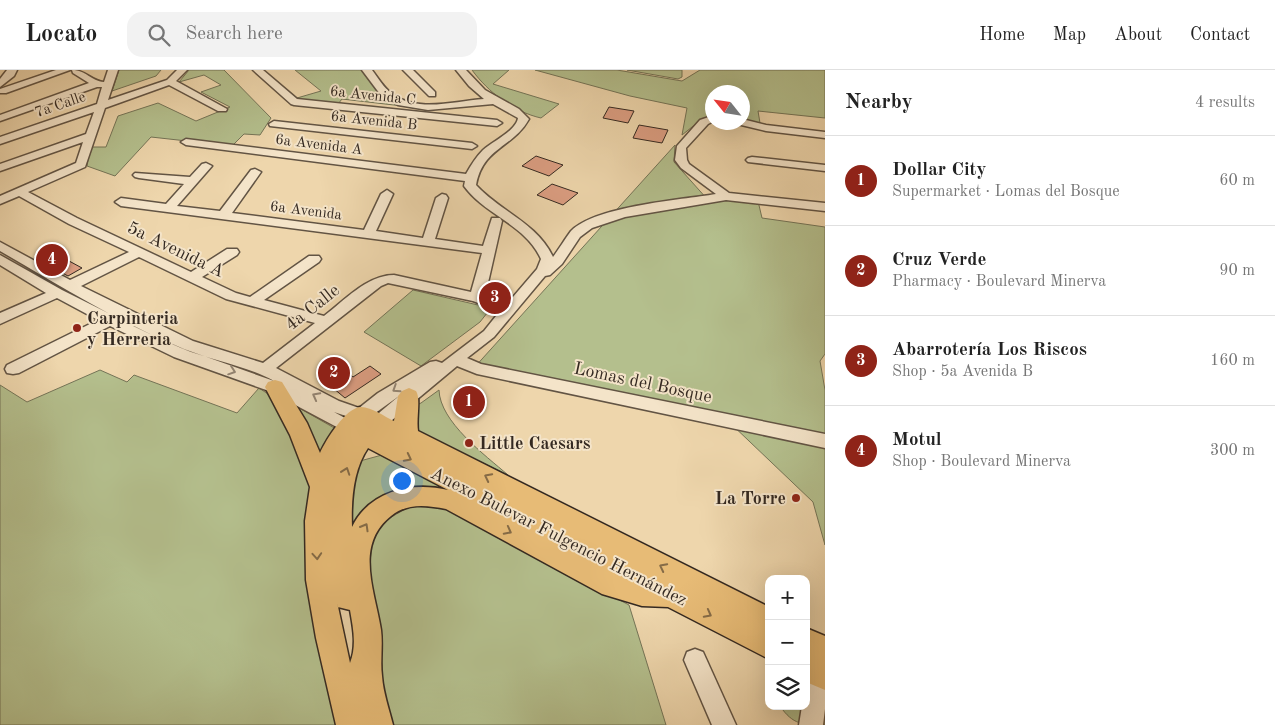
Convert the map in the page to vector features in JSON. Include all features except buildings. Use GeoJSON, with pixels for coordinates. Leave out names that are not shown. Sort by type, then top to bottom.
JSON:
{"type":"FeatureCollection","features":[{"type":"Feature","properties":{"kind":"main road"},"geometry":{"type":"LineString","coordinates":[[270,378],[292,414],[308,447],[322,487]]}},
{"type":"Feature","properties":{"kind":"main road"},"geometry":{"type":"LineString","coordinates":[[407,436],[405,418],[409,396]]}},
{"type":"Feature","properties":{"kind":"main road"},"geometry":{"type":"LineString","coordinates":[[351,725],[321,594],[316,556],[316,518],[325,469],[332,453],[363,425]]}},
{"type":"Feature","properties":{"kind":"main road"},"geometry":{"type":"LineString","coordinates":[[363,425],[344,476],[340,510],[341,567],[378,725]]}},
{"type":"Feature","properties":{"kind":"main road","name":"Anexo Bulevar Fulgencio Hernández"},"geometry":{"type":"LineString","coordinates":[[363,425],[407,436],[767,620]]}},
{"type":"Feature","properties":{"kind":"main road","name":"Anexo Bulevar Fulgencio Hernández"},"geometry":{"type":"LineString","coordinates":[[363,425],[672,595],[765,644]]}},
{"type":"Feature","properties":{"kind":"main road"},"geometry":{"type":"LineString","coordinates":[[367,678],[368,632],[357,586],[357,544],[362,531],[380,509],[407,497],[437,497],[452,501],[611,586],[642,594],[672,595]]}},
{"type":"Feature","properties":{"kind":"main road"},"geometry":{"type":"LineString","coordinates":[[810,647],[820,663]]}},
{"type":"Feature","properties":{"kind":"street"},"geometry":{"type":"LineString","coordinates":[[1,87],[11,72],[25,70]]}},
{"type":"Feature","properties":{"kind":"street"},"geometry":{"type":"LineString","coordinates":[[0,200],[78,167],[81,164],[113,70]]}},
{"type":"Feature","properties":{"kind":"street","name":"7a Calle"},"geometry":{"type":"LineString","coordinates":[[0,141],[170,82],[182,70]]}},
{"type":"Feature","properties":{"kind":"street","name":"6a Avenida C"},"geometry":{"type":"LineString","coordinates":[[258,70],[294,102],[452,131],[497,124]]}},
{"type":"Feature","properties":{"kind":"street"},"geometry":{"type":"LineString","coordinates":[[368,70],[382,82]]}},
{"type":"Feature","properties":{"kind":"street"},"geometry":{"type":"LineString","coordinates":[[376,70],[388,96],[406,104],[429,107],[490,98]]}},
{"type":"Feature","properties":{"kind":"street"},"geometry":{"type":"LineString","coordinates":[[408,70],[432,94]]}},
{"type":"Feature","properties":{"kind":"street"},"geometry":{"type":"LineString","coordinates":[[461,70],[468,81],[490,98],[523,116],[524,121],[488,152],[471,182]]}},
{"type":"Feature","properties":{"kind":"street"},"geometry":{"type":"LineString","coordinates":[[1,87],[70,71],[96,84]]}},
{"type":"Feature","properties":{"kind":"street"},"geometry":{"type":"LineString","coordinates":[[170,82],[222,109]]}},
{"type":"Feature","properties":{"kind":"street"},"geometry":{"type":"LineString","coordinates":[[0,109],[5,117],[44,91],[96,84],[108,85]]}},
{"type":"Feature","properties":{"kind":"street"},"geometry":{"type":"LineString","coordinates":[[452,131],[461,101]]}},
{"type":"Feature","properties":{"kind":"street"},"geometry":{"type":"LineString","coordinates":[[705,122],[681,148],[681,160],[685,166],[726,196]]}},
{"type":"Feature","properties":{"kind":"street","name":"6a Avenida B"},"geometry":{"type":"LineString","coordinates":[[274,124],[452,131],[472,146]]}},
{"type":"Feature","properties":{"kind":"street"},"geometry":{"type":"LineString","coordinates":[[750,124],[825,136]]}},
{"type":"Feature","properties":{"kind":"street"},"geometry":{"type":"LineString","coordinates":[[0,168],[90,136]]}},
{"type":"Feature","properties":{"kind":"street","name":"6a Avenida A"},"geometry":{"type":"LineString","coordinates":[[186,142],[449,175],[461,183],[471,182],[476,193],[541,242],[548,259],[543,270],[532,283]]}},
{"type":"Feature","properties":{"kind":"street"},"geometry":{"type":"LineString","coordinates":[[752,160],[825,168]]}},
{"type":"Feature","properties":{"kind":"street"},"geometry":{"type":"LineString","coordinates":[[169,208],[206,166]]}},
{"type":"Feature","properties":{"kind":"street"},"geometry":{"type":"LineString","coordinates":[[223,216],[255,172]]}},
{"type":"Feature","properties":{"kind":"street"},"geometry":{"type":"LineString","coordinates":[[139,175],[192,181]]}},
{"type":"Feature","properties":{"kind":"street","name":"5a Avenida A"},"geometry":{"type":"LineString","coordinates":[[19,192],[73,221],[231,296],[325,321]]}},
{"type":"Feature","properties":{"kind":"street"},"geometry":{"type":"LineString","coordinates":[[368,234],[387,194]]}},
{"type":"Feature","properties":{"kind":"street"},"geometry":{"type":"LineString","coordinates":[[363,425],[409,396],[489,334],[532,283],[556,261],[576,234],[588,225],[601,219],[624,213],[726,196],[825,207]]}},
{"type":"Feature","properties":{"kind":"street"},"geometry":{"type":"LineString","coordinates":[[428,242],[442,198]]}},
{"type":"Feature","properties":{"kind":"street","name":"6a Avenida"},"geometry":{"type":"LineString","coordinates":[[120,202],[488,250]]}},
{"type":"Feature","properties":{"kind":"street"},"geometry":{"type":"LineString","coordinates":[[477,298],[496,221]]}},
{"type":"Feature","properties":{"kind":"street"},"geometry":{"type":"LineString","coordinates":[[0,246],[110,320],[146,339],[179,353],[270,378]]}},
{"type":"Feature","properties":{"kind":"street"},"geometry":{"type":"LineString","coordinates":[[0,320],[140,252]]}},
{"type":"Feature","properties":{"kind":"street"},"geometry":{"type":"LineString","coordinates":[[190,278],[232,252]]}},
{"type":"Feature","properties":{"kind":"street"},"geometry":{"type":"LineString","coordinates":[[252,302],[314,259]]}},
{"type":"Feature","properties":{"kind":"street"},"geometry":{"type":"LineString","coordinates":[[3,264],[64,289],[188,345],[270,378],[363,425]]}},
{"type":"Feature","properties":{"kind":"street"},"geometry":{"type":"LineString","coordinates":[[386,279],[394,279],[477,298],[510,310]]}},
{"type":"Feature","properties":{"kind":"street","name":"4a Calle"},"geometry":{"type":"LineString","coordinates":[[270,378],[325,321],[376,283],[386,279]]}},
{"type":"Feature","properties":{"kind":"street"},"geometry":{"type":"LineString","coordinates":[[13,369],[110,320]]}},
{"type":"Feature","properties":{"kind":"street"},"geometry":{"type":"LineString","coordinates":[[363,425],[403,384],[435,366],[455,359]]}},
{"type":"Feature","properties":{"kind":"street","name":"Lomas del Bosque"},"geometry":{"type":"LineString","coordinates":[[455,359],[477,369],[825,441]]}},
{"type":"Feature","properties":{"kind":"street"},"geometry":{"type":"LineString","coordinates":[[695,660],[724,725]]}},
{"type":"Feature","properties":{"kind":"street"},"geometry":{"type":"LineString","coordinates":[[811,725],[820,663]]}},
{"type":"Feature","properties":{"kind":"green space"},"geometry":{"type":"Polygon","coordinates":[[[119,70],[161,70],[156,76],[112,91],[119,70]]]}},
{"type":"Feature","properties":{"kind":"green space"},"geometry":{"type":"Polygon","coordinates":[[[189,70],[224,70],[271,118],[260,135],[244,134],[232,146],[151,137],[115,176],[87,166],[90,147],[106,147],[118,116],[158,103],[196,121],[230,107],[201,92],[221,85],[204,75],[179,82],[189,70]]]}},
{"type":"Feature","properties":{"kind":"green space"},"geometry":{"type":"Polygon","coordinates":[[[295,70],[363,70],[378,87],[411,107],[342,99],[338,104],[302,101],[297,98],[321,91],[295,70]]]}},
{"type":"Feature","properties":{"kind":"green space"},"geometry":{"type":"Polygon","coordinates":[[[472,70],[509,70],[493,84],[559,104],[541,118],[531,115],[502,100],[472,70]]]}},
{"type":"Feature","properties":{"kind":"green space"},"geometry":{"type":"Polygon","coordinates":[[[535,70],[617,70],[682,81],[700,70],[825,70],[825,118],[758,111],[760,123],[750,121],[750,85],[705,85],[705,119],[682,135],[687,108],[630,96],[535,70]]]}},
{"type":"Feature","properties":{"kind":"green space"},"geometry":{"type":"Polygon","coordinates":[[[627,70],[682,70],[682,77],[678,79],[627,70]]]}},
{"type":"Feature","properties":{"kind":"green space"},"geometry":{"type":"Polygon","coordinates":[[[675,145],[674,162],[708,200],[758,201],[762,218],[825,227],[825,354],[820,361],[825,390],[825,545],[813,502],[728,421],[473,369],[675,145]]]}},
{"type":"Feature","properties":{"kind":"green space"},"geometry":{"type":"Polygon","coordinates":[[[413,290],[491,308],[480,322],[421,366],[364,332],[413,290]]]}},
{"type":"Feature","properties":{"kind":"green space"},"geometry":{"type":"Polygon","coordinates":[[[100,370],[127,382],[134,375],[237,413],[259,388],[268,394],[290,425],[312,485],[305,526],[307,578],[339,725],[0,725],[0,385],[27,402],[100,370]]]}},
{"type":"Feature","properties":{"kind":"green space"},"geometry":{"type":"Polygon","coordinates":[[[439,390],[441,402],[455,426],[476,448],[508,475],[418,432],[412,407],[439,390]]]}},
{"type":"Feature","properties":{"kind":"green space"},"geometry":{"type":"Polygon","coordinates":[[[287,401],[336,429],[320,465],[287,401]]]}},
{"type":"Feature","properties":{"kind":"green space"},"geometry":{"type":"Polygon","coordinates":[[[382,455],[639,587],[455,500],[406,495],[353,545],[349,493],[360,461],[382,455]]]}},
{"type":"Feature","properties":{"kind":"green space"},"geometry":{"type":"Polygon","coordinates":[[[423,504],[442,507],[629,605],[666,725],[393,725],[375,659],[365,581],[374,527],[407,508],[423,504]]]}},
{"type":"Feature","properties":{"kind":"green space"},"geometry":{"type":"Polygon","coordinates":[[[810,706],[825,706],[825,725],[799,723],[783,710],[810,710],[810,706]]]}},
{"type":"Feature","properties":{"kind":"place","name":"Motul"},"geometry":{"type":"Point","coordinates":[52,260]}},
{"type":"Feature","properties":{"kind":"place","name":"Abarrotería Los Riscos"},"geometry":{"type":"Point","coordinates":[495,298]}},
{"type":"Feature","properties":{"kind":"place","name":"Carpinteria y Herreria"},"geometry":{"type":"Point","coordinates":[77,328]}},
{"type":"Feature","properties":{"kind":"place","name":"Cruz Verde"},"geometry":{"type":"Point","coordinates":[334,373]}},
{"type":"Feature","properties":{"kind":"place","name":"Dollar City"},"geometry":{"type":"Point","coordinates":[469,402]}},
{"type":"Feature","properties":{"kind":"place","name":"Little Caesars"},"geometry":{"type":"Point","coordinates":[469,443]}},
{"type":"Feature","properties":{"kind":"place","name":"La Torre"},"geometry":{"type":"Point","coordinates":[796,498]}}]}
